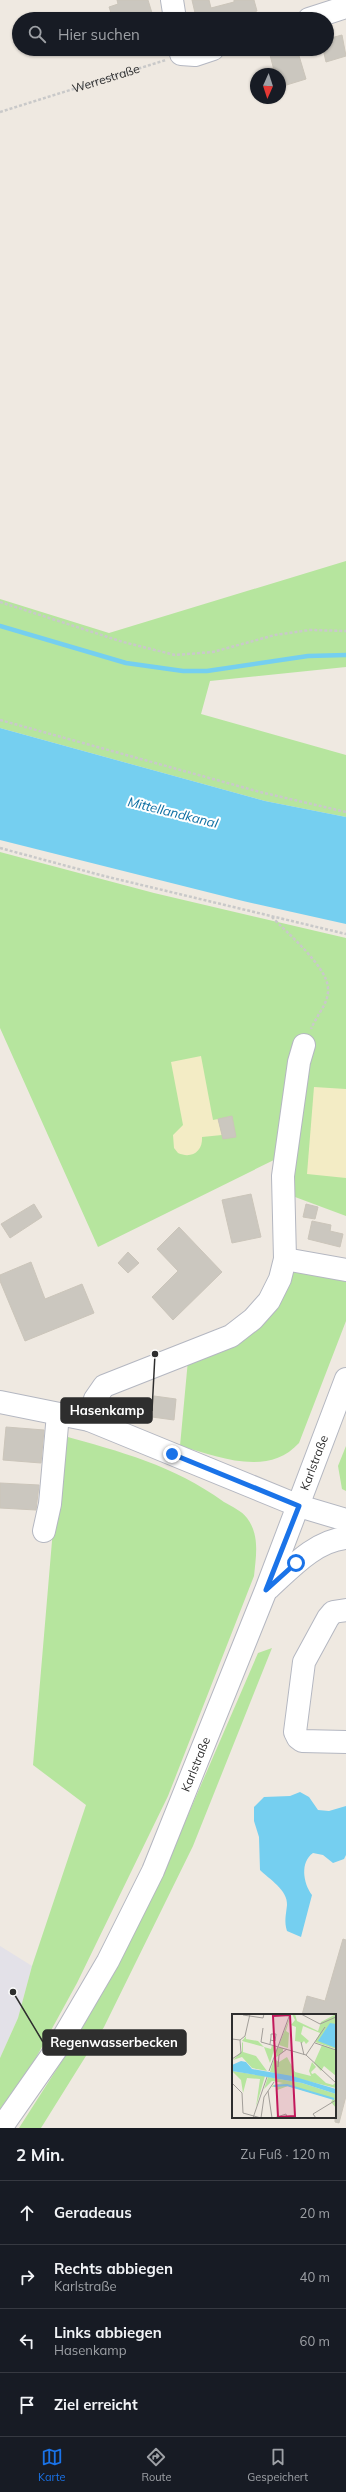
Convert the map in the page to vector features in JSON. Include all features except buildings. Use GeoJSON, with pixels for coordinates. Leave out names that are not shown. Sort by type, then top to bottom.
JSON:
{"type":"FeatureCollection","features":[{"type":"Feature","properties":{"kind":"street"},"geometry":{"type":"LineString","coordinates":[[172,0],[174,12]]}},
{"type":"Feature","properties":{"kind":"street"},"geometry":{"type":"LineString","coordinates":[[89,1420],[95,1399],[104,1386],[139,1371],[206,1348],[231,1336],[253,1319],[269,1301],[277,1284],[285,1259],[283,1176],[299,1062],[304,1045]]}},
{"type":"Feature","properties":{"kind":"street"},"geometry":{"type":"LineString","coordinates":[[285,1259],[346,1270]]}},
{"type":"Feature","properties":{"kind":"street","name":"Karlstraße"},"geometry":{"type":"LineString","coordinates":[[1,2128],[57,2048],[108,1961],[149,1878],[266,1590],[299,1506],[346,1378]]}},
{"type":"Feature","properties":{"kind":"street"},"geometry":{"type":"LineString","coordinates":[[0,1402],[89,1420],[299,1506],[346,1520]]}},
{"type":"Feature","properties":{"kind":"street"},"geometry":{"type":"LineString","coordinates":[[44,1531],[50,1504],[58,1414]]}},
{"type":"Feature","properties":{"kind":"street"},"geometry":{"type":"LineString","coordinates":[[266,1590],[306,1555],[335,1539],[346,1538]]}},
{"type":"Feature","properties":{"kind":"street"},"geometry":{"type":"LineString","coordinates":[[346,1610],[333,1612],[328,1618],[304,1662],[295,1732],[298,1738],[302,1741],[346,1742]]}},
{"type":"Feature","properties":{"kind":"path","name":"Werrestraße"},"geometry":{"type":"LineString","coordinates":[[0,112],[169,56]]}},
{"type":"Feature","properties":{"kind":"path"},"geometry":{"type":"LineString","coordinates":[[0,601],[123,642],[175,655],[213,652],[275,635],[310,630],[346,631]]}},
{"type":"Feature","properties":{"kind":"path"},"geometry":{"type":"LineString","coordinates":[[0,720],[260,792],[346,812]]}},
{"type":"Feature","properties":{"kind":"path"},"geometry":{"type":"LineString","coordinates":[[0,848],[346,934]]}},
{"type":"Feature","properties":{"kind":"path"},"geometry":{"type":"LineString","coordinates":[[272,916],[324,972],[328,990],[323,1007],[304,1045]]}},
{"type":"Feature","properties":{"kind":"shaded area"},"geometry":{"type":"Polygon","coordinates":[[[0,1946],[32,1966],[18,2018],[0,2058],[0,1946]]]}},
{"type":"Feature","properties":{"kind":"green space"},"geometry":{"type":"Polygon","coordinates":[[[346,561],[346,667],[210,681],[201,714],[346,755],[346,817],[265,801],[0,728],[0,599],[109,633],[346,561]]]}},
{"type":"Feature","properties":{"kind":"green space"},"geometry":{"type":"Polygon","coordinates":[[[0,852],[154,893],[346,938],[346,1216],[279,1191],[278,1158],[98,1247],[0,1028],[0,852]]]}},
{"type":"Feature","properties":{"kind":"green space"},"geometry":{"type":"Polygon","coordinates":[[[287,1267],[346,1277],[346,1321],[299,1443],[286,1454],[272,1460],[257,1462],[226,1459],[180,1446],[188,1360],[211,1350],[287,1267]]]}},
{"type":"Feature","properties":{"kind":"green space"},"geometry":{"type":"Polygon","coordinates":[[[61,1435],[105,1447],[166,1469],[205,1489],[236,1509],[247,1518],[254,1531],[256,1561],[254,1576],[168,1796],[77,1983],[32,2065],[0,2109],[0,2058],[18,2018],[32,1966],[86,1805],[33,1765],[61,1435]]]}},
{"type":"Feature","properties":{"kind":"green space"},"geometry":{"type":"Polygon","coordinates":[[[346,1446],[346,1491],[342,1489],[338,1466],[346,1446]]]}},
{"type":"Feature","properties":{"kind":"green space"},"geometry":{"type":"Polygon","coordinates":[[[272,1648],[193,1846],[104,2027],[41,2128],[19,2128],[67,2053],[153,1896],[258,1653],[272,1648]]]}},
{"type":"Feature","properties":{"kind":"sand"},"geometry":{"type":"Polygon","coordinates":[[[201,1056],[213,1120],[218,1119],[222,1135],[202,1137],[200,1147],[195,1153],[192,1155],[183,1155],[178,1153],[174,1148],[173,1135],[183,1125],[171,1062],[201,1056]]]}},
{"type":"Feature","properties":{"kind":"sand"},"geometry":{"type":"Polygon","coordinates":[[[314,1087],[346,1089],[346,1178],[307,1174],[314,1087]]]}},
{"type":"Feature","properties":{"kind":"water","name":"Mittellandkanal"},"geometry":{"type":"Polygon","coordinates":[[[0,728],[265,801],[346,817],[346,924],[243,901],[0,840],[0,728]]]}},
{"type":"Feature","properties":{"kind":"water"},"geometry":{"type":"Polygon","coordinates":[[[300,1792],[309,1797],[318,1810],[329,1811],[346,1806],[346,1855],[344,1859],[333,1863],[323,1855],[313,1853],[306,1862],[304,1873],[305,1879],[312,1895],[301,1937],[287,1931],[285,1921],[287,1905],[284,1894],[277,1885],[260,1870],[259,1837],[254,1821],[254,1807],[264,1797],[290,1796],[300,1792]]]}},
{"type":"Feature","properties":{"kind":"waterway"},"geometry":{"type":"LineString","coordinates":[[0,626],[126,663],[183,671],[207,671],[308,656],[346,655]]}},
{"type":"Feature","properties":{"kind":"place","name":"Hasenkamp"},"geometry":{"type":"Point","coordinates":[155,1354]}},
{"type":"Feature","properties":{"kind":"place","name":"Regenwasserbecken"},"geometry":{"type":"Point","coordinates":[13,1992]}},
{"type":"Feature","properties":{"kind":"route"},"geometry":{"type":"LineString","coordinates":[[172,1454],[299,1506],[266,1590],[296,1563]]}}]}
